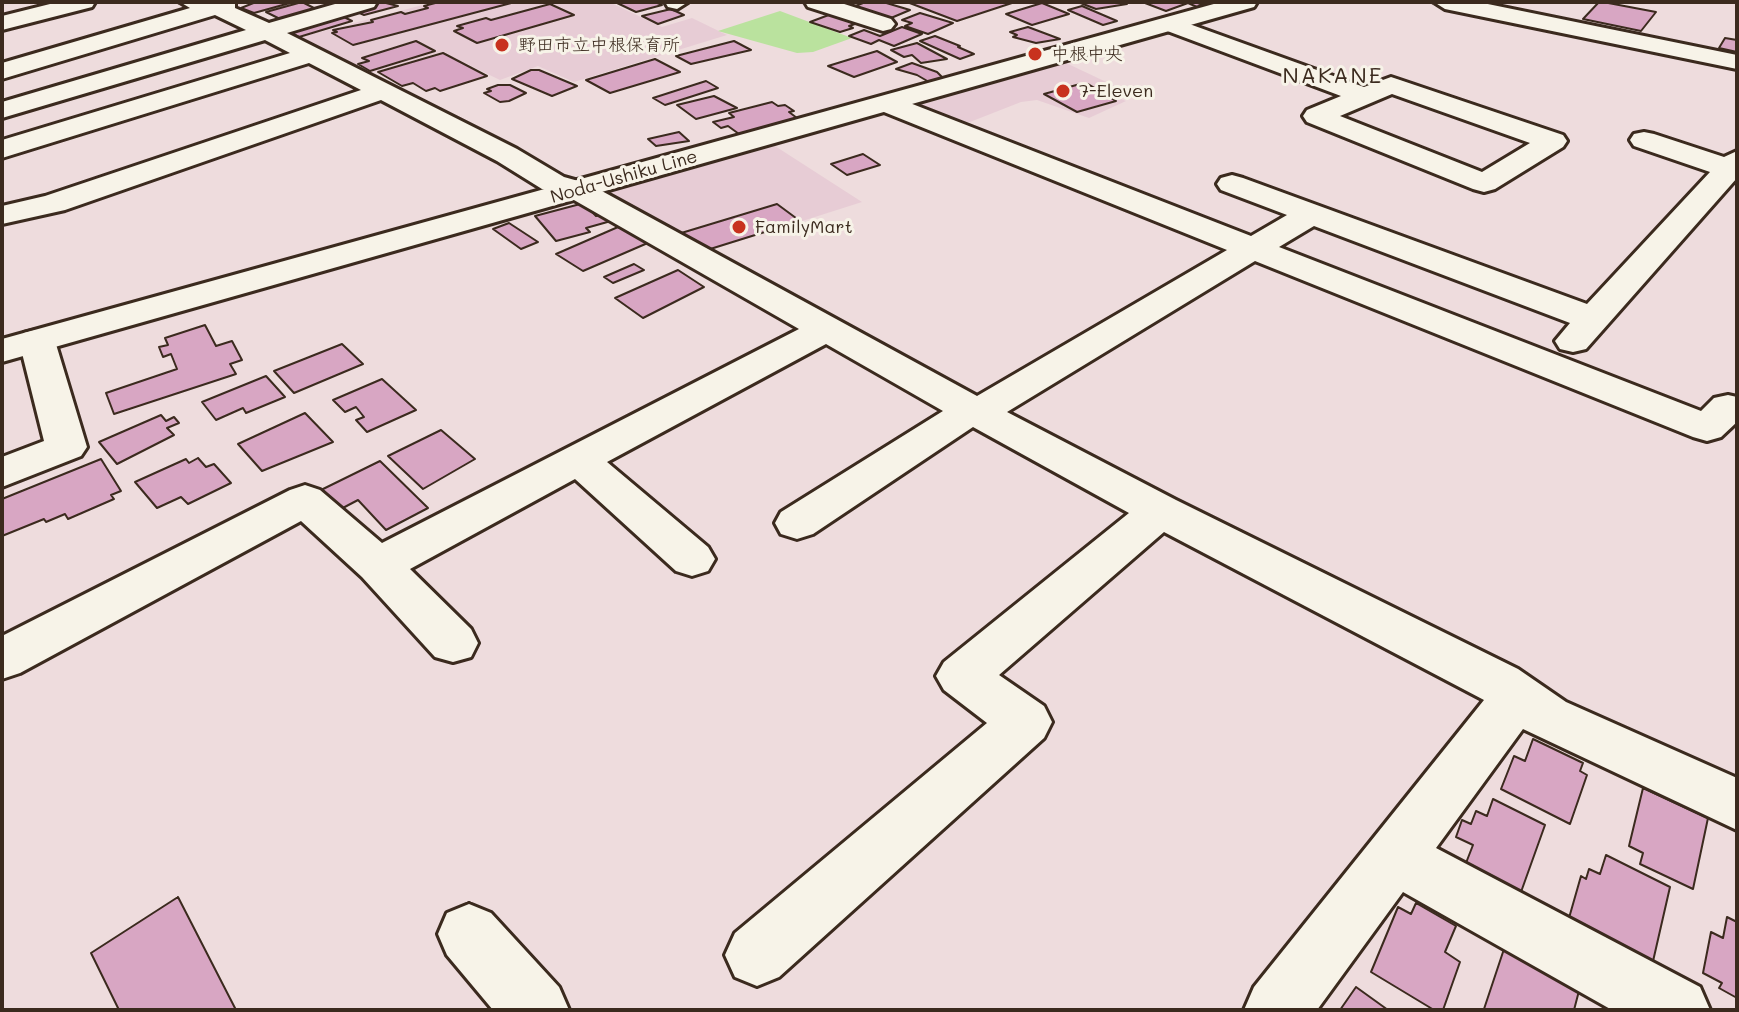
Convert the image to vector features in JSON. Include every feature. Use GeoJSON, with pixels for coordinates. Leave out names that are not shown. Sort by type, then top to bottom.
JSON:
{"type":"FeatureCollection","features":[{"type":"Feature","properties":{"kind":"street"},"geometry":{"type":"LineString","coordinates":[[2,23],[84,2]]}},
{"type":"Feature","properties":{"kind":"street"},"geometry":{"type":"LineString","coordinates":[[191,2],[227,5],[310,55],[507,155],[553,183],[578,190],[977,413],[1160,511],[1500,684],[1547,718],[1737,805]]}},
{"type":"Feature","properties":{"kind":"street"},"geometry":{"type":"LineString","coordinates":[[2,110],[366,2]]}},
{"type":"Feature","properties":{"kind":"street","name":"Noda-Ushiku Line"},"geometry":{"type":"LineString","coordinates":[[19,346],[1246,2]]}},
{"type":"Feature","properties":{"kind":"street"},"geometry":{"type":"LineString","coordinates":[[1445,2],[1737,62]]}},
{"type":"Feature","properties":{"kind":"street"},"geometry":{"type":"LineString","coordinates":[[826,3],[883,24]]}},
{"type":"Feature","properties":{"kind":"street"},"geometry":{"type":"LineString","coordinates":[[2,71],[227,5]]}},
{"type":"Feature","properties":{"kind":"street"},"geometry":{"type":"LineString","coordinates":[[1170,24],[1364,96],[1391,85],[1553,141],[1484,183],[1317,116],[1364,96]]}},
{"type":"Feature","properties":{"kind":"street"},"geometry":{"type":"LineString","coordinates":[[2,149],[310,55]]}},
{"type":"Feature","properties":{"kind":"street"},"geometry":{"type":"LineString","coordinates":[[2,189],[16,211],[54,203],[383,91]]}},
{"type":"Feature","properties":{"kind":"street"},"geometry":{"type":"LineString","coordinates":[[888,104],[1707,428],[1728,407],[1737,410]]}},
{"type":"Feature","properties":{"kind":"street"},"geometry":{"type":"LineString","coordinates":[[1550,367],[1734,165],[1644,140]]}},
{"type":"Feature","properties":{"kind":"street"},"geometry":{"type":"LineString","coordinates":[[1232,184],[1593,319]]}},
{"type":"Feature","properties":{"kind":"street"},"geometry":{"type":"LineString","coordinates":[[797,523],[960,418],[977,413],[1311,214]]}},
{"type":"Feature","properties":{"kind":"street"},"geometry":{"type":"LineString","coordinates":[[378,565],[828,328]]}},
{"type":"Feature","properties":{"kind":"street"},"geometry":{"type":"LineString","coordinates":[[2,473],[66,447],[19,346]]}},
{"type":"Feature","properties":{"kind":"street"},"geometry":{"type":"LineString","coordinates":[[578,459],[692,559]]}},
{"type":"Feature","properties":{"kind":"street"},"geometry":{"type":"LineString","coordinates":[[2,659],[305,500],[378,565],[453,643]]}},
{"type":"Feature","properties":{"kind":"street"},"geometry":{"type":"LineString","coordinates":[[757,955],[1025,722],[962,676],[1160,511]]}},
{"type":"Feature","properties":{"kind":"street"},"geometry":{"type":"LineString","coordinates":[[1277,1010],[1517,697]]}},
{"type":"Feature","properties":{"kind":"street"},"geometry":{"type":"LineString","coordinates":[[1394,856],[1677,1010]]}},
{"type":"Feature","properties":{"kind":"street"},"geometry":{"type":"LineString","coordinates":[[469,934],[536,1010]]}},
{"type":"Feature","properties":{"kind":"shaded area","name":"野田市立中根保育所"},"geometry":{"type":"Polygon","coordinates":[[[434,2],[609,2],[662,27],[692,18],[727,35],[574,82],[538,66],[500,80],[442,52],[368,74],[297,38],[434,2]]]}},
{"type":"Feature","properties":{"kind":"shaded area"},"geometry":{"type":"Polygon","coordinates":[[[1066,63],[1119,88],[1107,94],[1126,101],[1089,118],[1037,100],[1021,102],[970,122],[941,122],[907,109],[1066,63]]]}},
{"type":"Feature","properties":{"kind":"shaded area"},"geometry":{"type":"Polygon","coordinates":[[[775,146],[862,202],[705,252],[600,195],[775,146]]]}},
{"type":"Feature","properties":{"kind":"green space"},"geometry":{"type":"Polygon","coordinates":[[[780,11],[852,38],[813,52],[797,53],[718,31],[780,11]]]}},
{"type":"Feature","properties":{"kind":"building"},"geometry":{"type":"Polygon","coordinates":[[[256,2],[290,3],[254,13],[241,8],[256,2]]]}},
{"type":"Feature","properties":{"kind":"building"},"geometry":{"type":"Polygon","coordinates":[[[302,2],[316,9],[280,19],[266,12],[302,2]]]}},
{"type":"Feature","properties":{"kind":"building"},"geometry":{"type":"Polygon","coordinates":[[[382,2],[398,6],[364,15],[353,10],[382,2]]]}},
{"type":"Feature","properties":{"kind":"building"},"geometry":{"type":"Polygon","coordinates":[[[439,2],[515,2],[353,45],[332,33],[337,32],[333,30],[373,22],[371,20],[401,12],[405,14],[428,8],[424,6],[439,2]]]}},
{"type":"Feature","properties":{"kind":"building"},"geometry":{"type":"Polygon","coordinates":[[[615,2],[655,2],[662,5],[636,12],[615,2]]]}},
{"type":"Feature","properties":{"kind":"building"},"geometry":{"type":"Polygon","coordinates":[[[861,2],[883,2],[910,10],[891,18],[877,16],[853,7],[861,2]]]}},
{"type":"Feature","properties":{"kind":"building"},"geometry":{"type":"Polygon","coordinates":[[[907,2],[1015,2],[957,21],[907,2]]]}},
{"type":"Feature","properties":{"kind":"building"},"geometry":{"type":"Polygon","coordinates":[[[1078,2],[1121,2],[1127,4],[1096,9],[1078,2]]]}},
{"type":"Feature","properties":{"kind":"building"},"geometry":{"type":"Polygon","coordinates":[[[1195,2],[1203,5],[1197,7],[1188,3],[1166,11],[1145,3],[1195,2]]]}},
{"type":"Feature","properties":{"kind":"building"},"geometry":{"type":"Polygon","coordinates":[[[1599,2],[1656,12],[1641,31],[1583,19],[1599,2]]]}},
{"type":"Feature","properties":{"kind":"building"},"geometry":{"type":"Polygon","coordinates":[[[1042,3],[1069,14],[1032,25],[1006,14],[1042,3]]]}},
{"type":"Feature","properties":{"kind":"building"},"geometry":{"type":"Polygon","coordinates":[[[550,4],[574,15],[477,43],[454,31],[463,28],[457,26],[550,4]]]}},
{"type":"Feature","properties":{"kind":"building"},"geometry":{"type":"Polygon","coordinates":[[[1082,6],[1117,21],[1103,25],[1068,10],[1082,6]]]}},
{"type":"Feature","properties":{"kind":"building"},"geometry":{"type":"Polygon","coordinates":[[[671,9],[684,15],[658,24],[642,16],[671,9]]]}},
{"type":"Feature","properties":{"kind":"building"},"geometry":{"type":"Polygon","coordinates":[[[834,13],[855,20],[850,22],[855,24],[849,26],[853,28],[840,32],[810,22],[834,13]]]}},
{"type":"Feature","properties":{"kind":"building"},"geometry":{"type":"Polygon","coordinates":[[[920,13],[953,23],[928,34],[905,26],[912,23],[902,20],[920,13]]]}},
{"type":"Feature","properties":{"kind":"building"},"geometry":{"type":"Polygon","coordinates":[[[338,14],[352,21],[299,37],[290,32],[308,27],[302,24],[338,14]]]}},
{"type":"Feature","properties":{"kind":"building"},"geometry":{"type":"Polygon","coordinates":[[[902,27],[922,34],[894,46],[879,40],[871,44],[849,36],[864,30],[880,36],[902,27]]]}},
{"type":"Feature","properties":{"kind":"building"},"geometry":{"type":"Polygon","coordinates":[[[1028,27],[1060,39],[1036,43],[1013,37],[1017,35],[1010,32],[1028,27]]]}},
{"type":"Feature","properties":{"kind":"building"},"geometry":{"type":"Polygon","coordinates":[[[935,36],[974,54],[960,59],[920,41],[935,36]]]}},
{"type":"Feature","properties":{"kind":"building"},"geometry":{"type":"Polygon","coordinates":[[[1725,38],[1737,40],[1737,52],[1719,48],[1725,38]]]}},
{"type":"Feature","properties":{"kind":"building"},"geometry":{"type":"Polygon","coordinates":[[[416,41],[435,51],[370,71],[358,64],[369,61],[362,58],[416,41]]]}},
{"type":"Feature","properties":{"kind":"building"},"geometry":{"type":"Polygon","coordinates":[[[734,41],[751,50],[691,64],[676,56],[734,41]]]}},
{"type":"Feature","properties":{"kind":"building"},"geometry":{"type":"Polygon","coordinates":[[[917,43],[947,59],[921,63],[912,55],[904,57],[891,50],[917,43]]]}},
{"type":"Feature","properties":{"kind":"building"},"geometry":{"type":"Polygon","coordinates":[[[877,51],[897,62],[854,77],[828,66],[877,51]]]}},
{"type":"Feature","properties":{"kind":"building"},"geometry":{"type":"Polygon","coordinates":[[[443,53],[487,76],[440,91],[435,88],[426,91],[413,83],[402,86],[378,72],[443,53]]]}},
{"type":"Feature","properties":{"kind":"building"},"geometry":{"type":"Polygon","coordinates":[[[655,59],[680,72],[610,93],[586,80],[655,59]]]}},
{"type":"Feature","properties":{"kind":"building"},"geometry":{"type":"Polygon","coordinates":[[[912,63],[937,72],[943,78],[929,82],[896,69],[912,63]]]}},
{"type":"Feature","properties":{"kind":"building"},"geometry":{"type":"Polygon","coordinates":[[[531,70],[539,70],[577,86],[552,96],[512,79],[531,70]]]}},
{"type":"Feature","properties":{"kind":"building"},"geometry":{"type":"Polygon","coordinates":[[[706,81],[718,88],[665,105],[653,98],[706,81]]]}},
{"type":"Feature","properties":{"kind":"building"},"geometry":{"type":"Polygon","coordinates":[[[1088,84],[1116,101],[1077,112],[1044,94],[1088,84]]]}},
{"type":"Feature","properties":{"kind":"building"},"geometry":{"type":"Polygon","coordinates":[[[498,85],[510,85],[526,93],[500,102],[484,93],[498,85]]]}},
{"type":"Feature","properties":{"kind":"building"},"geometry":{"type":"Polygon","coordinates":[[[714,96],[737,108],[696,119],[677,105],[714,96]]]}},
{"type":"Feature","properties":{"kind":"building"},"geometry":{"type":"Polygon","coordinates":[[[772,102],[778,106],[785,105],[794,111],[789,112],[797,118],[739,134],[728,126],[721,128],[713,122],[734,117],[729,113],[772,102]]]}},
{"type":"Feature","properties":{"kind":"building"},"geometry":{"type":"Polygon","coordinates":[[[679,132],[689,141],[656,146],[648,139],[679,132]]]}},
{"type":"Feature","properties":{"kind":"building"},"geometry":{"type":"Polygon","coordinates":[[[863,154],[880,165],[847,175],[831,164],[863,154]]]}},
{"type":"Feature","properties":{"kind":"building"},"geometry":{"type":"Polygon","coordinates":[[[584,203],[596,216],[604,214],[611,221],[586,228],[590,232],[556,241],[535,216],[584,203]]]}},
{"type":"Feature","properties":{"kind":"building","name":"FamilyMart"},"geometry":{"type":"Polygon","coordinates":[[[777,204],[800,221],[707,250],[678,234],[777,204]]]}},
{"type":"Feature","properties":{"kind":"building"},"geometry":{"type":"Polygon","coordinates":[[[509,223],[538,242],[521,249],[493,229],[509,223]]]}},
{"type":"Feature","properties":{"kind":"building"},"geometry":{"type":"Polygon","coordinates":[[[618,227],[650,242],[583,271],[556,254],[618,227]]]}},
{"type":"Feature","properties":{"kind":"building"},"geometry":{"type":"Polygon","coordinates":[[[634,264],[644,270],[613,283],[604,277],[634,264]]]}},
{"type":"Feature","properties":{"kind":"building"},"geometry":{"type":"Polygon","coordinates":[[[678,270],[704,287],[643,318],[615,298],[678,270]]]}},
{"type":"Feature","properties":{"kind":"building"},"geometry":{"type":"Polygon","coordinates":[[[205,325],[216,346],[232,341],[242,360],[230,364],[236,374],[114,414],[106,393],[177,369],[171,354],[163,357],[159,347],[168,345],[165,338],[205,325]]]}},
{"type":"Feature","properties":{"kind":"building"},"geometry":{"type":"Polygon","coordinates":[[[342,344],[363,364],[294,393],[274,371],[342,344]]]}},
{"type":"Feature","properties":{"kind":"building"},"geometry":{"type":"Polygon","coordinates":[[[266,376],[285,397],[246,413],[243,408],[216,420],[202,402],[266,376]]]}},
{"type":"Feature","properties":{"kind":"building"},"geometry":{"type":"Polygon","coordinates":[[[382,379],[416,410],[367,432],[356,420],[364,417],[356,407],[345,412],[333,400],[382,379]]]}},
{"type":"Feature","properties":{"kind":"building"},"geometry":{"type":"Polygon","coordinates":[[[305,413],[333,442],[262,471],[238,444],[305,413]]]}},
{"type":"Feature","properties":{"kind":"building"},"geometry":{"type":"Polygon","coordinates":[[[161,415],[166,421],[174,417],[179,423],[167,428],[174,435],[117,464],[99,442],[161,415]]]}},
{"type":"Feature","properties":{"kind":"building"},"geometry":{"type":"Polygon","coordinates":[[[441,430],[475,459],[423,489],[388,456],[441,430]]]}},
{"type":"Feature","properties":{"kind":"building"},"geometry":{"type":"Polygon","coordinates":[[[198,458],[206,467],[214,464],[231,483],[188,504],[181,497],[157,508],[135,482],[186,459],[189,463],[198,458]]]}},
{"type":"Feature","properties":{"kind":"building"},"geometry":{"type":"Polygon","coordinates":[[[101,459],[121,491],[111,495],[114,499],[68,519],[65,514],[46,522],[44,519],[2,536],[2,499],[101,459]]]}},
{"type":"Feature","properties":{"kind":"building"},"geometry":{"type":"Polygon","coordinates":[[[380,461],[428,508],[386,530],[358,500],[339,510],[321,490],[380,461]]]}},
{"type":"Feature","properties":{"kind":"building"},"geometry":{"type":"Polygon","coordinates":[[[1533,739],[1583,763],[1580,771],[1587,775],[1570,824],[1501,789],[1514,756],[1525,761],[1533,739]]]}},
{"type":"Feature","properties":{"kind":"building"},"geometry":{"type":"Polygon","coordinates":[[[1643,788],[1708,818],[1693,889],[1640,864],[1643,853],[1629,846],[1643,788]]]}},
{"type":"Feature","properties":{"kind":"building"},"geometry":{"type":"Polygon","coordinates":[[[1493,799],[1545,825],[1521,892],[1466,863],[1473,845],[1456,837],[1462,820],[1471,824],[1476,811],[1487,816],[1493,799]]]}},
{"type":"Feature","properties":{"kind":"building"},"geometry":{"type":"Polygon","coordinates":[[[1606,855],[1670,887],[1651,970],[1569,918],[1581,876],[1586,879],[1589,869],[1600,874],[1606,855]]]}},
{"type":"Feature","properties":{"kind":"building"},"geometry":{"type":"Polygon","coordinates":[[[178,897],[236,1010],[119,1010],[91,953],[178,897]]]}},
{"type":"Feature","properties":{"kind":"building"},"geometry":{"type":"Polygon","coordinates":[[[1416,903],[1456,926],[1445,952],[1460,962],[1443,1010],[1434,1010],[1371,972],[1398,907],[1411,914],[1416,903]]]}},
{"type":"Feature","properties":{"kind":"building"},"geometry":{"type":"Polygon","coordinates":[[[1727,917],[1737,922],[1737,998],[1719,988],[1722,983],[1703,973],[1711,932],[1723,938],[1727,917]]]}},
{"type":"Feature","properties":{"kind":"building"},"geometry":{"type":"Polygon","coordinates":[[[1505,946],[1580,987],[1574,1010],[1484,1009],[1505,946]]]}},
{"type":"Feature","properties":{"kind":"building"},"geometry":{"type":"Polygon","coordinates":[[[1356,987],[1388,1010],[1340,1010],[1356,987]]]}},
{"type":"Feature","properties":{"kind":"place","name":"野田市立中根保育所"},"geometry":{"type":"Point","coordinates":[502,45]}},
{"type":"Feature","properties":{"kind":"place","name":"中根中央"},"geometry":{"type":"Point","coordinates":[1035,54]}},
{"type":"Feature","properties":{"kind":"place","name":"7-Eleven"},"geometry":{"type":"Point","coordinates":[1063,91]}},
{"type":"Feature","properties":{"kind":"place","name":"FamilyMart"},"geometry":{"type":"Point","coordinates":[739,227]}},
{"type":"Feature","properties":{"kind":"district","name":"NAKANE"},"geometry":{"type":"Point","coordinates":[1333,76]}}]}
